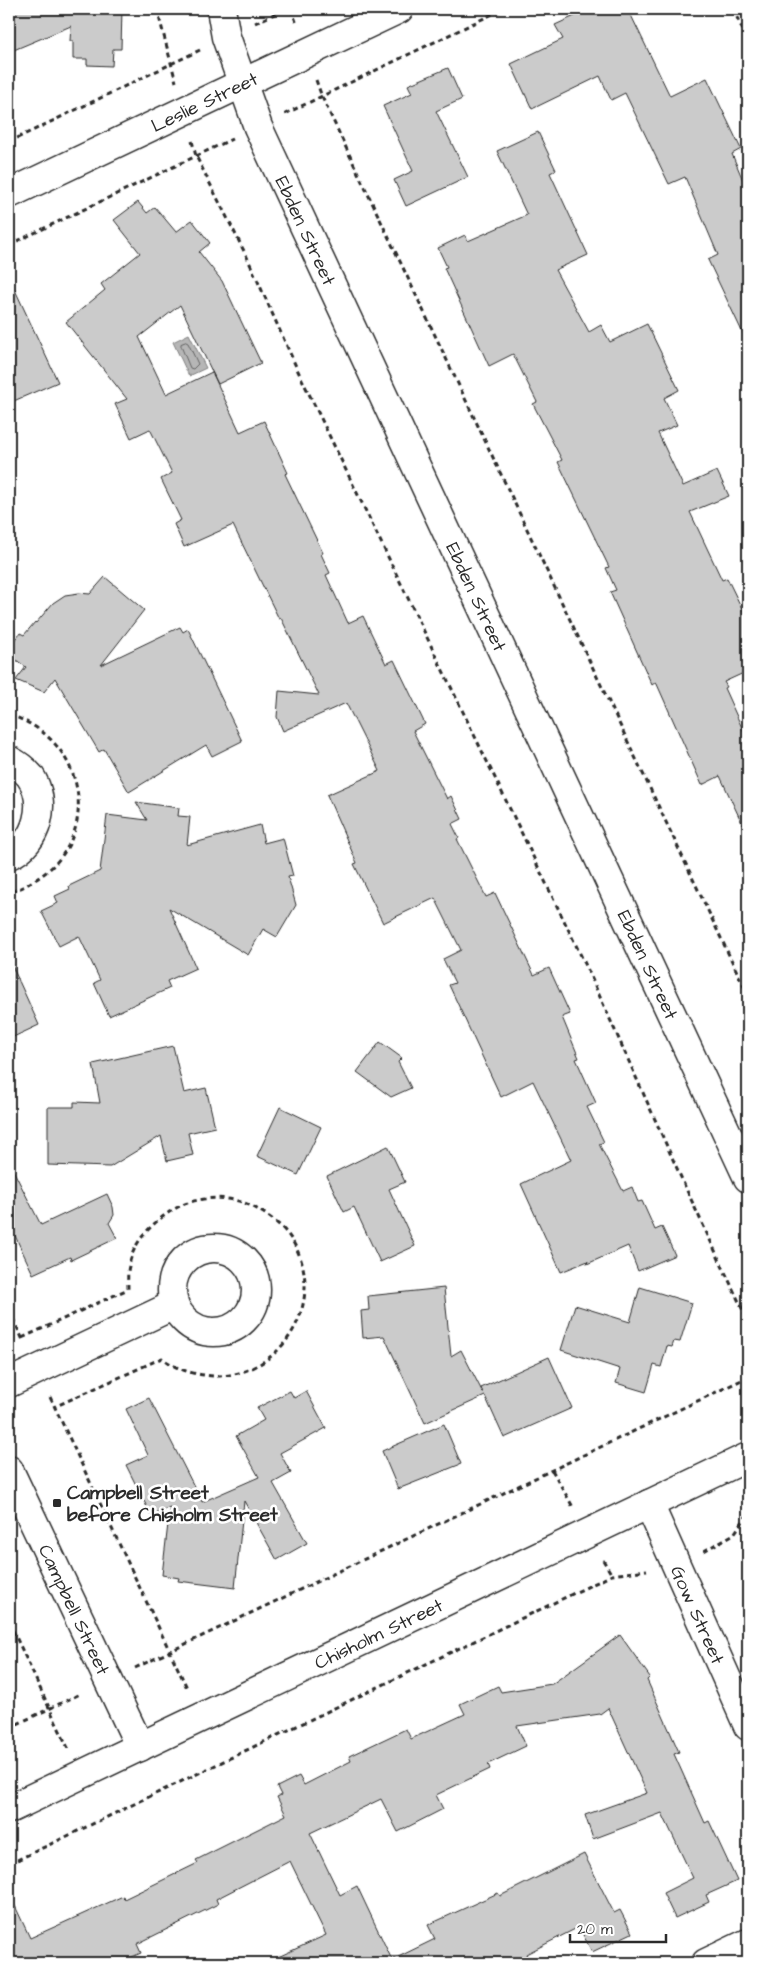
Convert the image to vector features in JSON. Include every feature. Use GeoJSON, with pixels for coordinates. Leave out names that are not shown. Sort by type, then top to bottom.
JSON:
{"type":"FeatureCollection","features":[{"type":"Feature","properties":{"kind":"street","name":"Ebden Street"},"geometry":{"type":"LineString","coordinates":[[221,9],[226,37],[258,127],[748,1178]]}},
{"type":"Feature","properties":{"kind":"street","name":"Leslie Street"},"geometry":{"type":"LineString","coordinates":[[9,194],[399,9]]}},
{"type":"Feature","properties":{"kind":"street"},"geometry":{"type":"LineString","coordinates":[[9,760],[18,765],[30,777],[38,793],[40,810],[36,827],[27,842],[9,855]]}},
{"type":"Feature","properties":{"kind":"street"},"geometry":{"type":"LineString","coordinates":[[9,1382],[174,1305]]}},
{"type":"Feature","properties":{"kind":"street","name":"Chisholm Street"},"geometry":{"type":"LineString","coordinates":[[9,1809],[748,1457]]}},
{"type":"Feature","properties":{"kind":"street","name":"Campbell Street"},"geometry":{"type":"LineString","coordinates":[[9,1470],[140,1747]]}},
{"type":"Feature","properties":{"kind":"street","name":"Gow Street"},"geometry":{"type":"LineString","coordinates":[[650,1504],[748,1726]]}},
{"type":"Feature","properties":{"kind":"street"},"geometry":{"type":"LineString","coordinates":[[706,1963],[748,1943]]}},
{"type":"Feature","properties":{"kind":"path"},"geometry":{"type":"LineString","coordinates":[[9,142],[171,64],[157,9]]}},
{"type":"Feature","properties":{"kind":"path"},"geometry":{"type":"LineString","coordinates":[[503,9],[322,97],[748,995]]}},
{"type":"Feature","properties":{"kind":"path"},"geometry":{"type":"LineString","coordinates":[[733,9],[748,41]]}},
{"type":"Feature","properties":{"kind":"path"},"geometry":{"type":"LineString","coordinates":[[9,245],[196,156],[246,257],[298,372],[587,968],[748,1321]]}},
{"type":"Feature","properties":{"kind":"path"},"geometry":{"type":"LineString","coordinates":[[9,1310],[201,1718]]}},
{"type":"Feature","properties":{"kind":"path"},"geometry":{"type":"LineString","coordinates":[[9,1728],[748,1377]]}},
{"type":"Feature","properties":{"kind":"path"},"geometry":{"type":"LineString","coordinates":[[9,1864],[612,1576]]}},
{"type":"Feature","properties":{"kind":"path"},"geometry":{"type":"LineString","coordinates":[[9,1622],[81,1775]]}},
{"type":"Feature","properties":{"kind":"water"},"geometry":{"type":"Polygon","coordinates":[[[189,334],[206,368],[189,376],[173,342],[189,334]]]}},
{"type":"Feature","properties":{"kind":"building"},"geometry":{"type":"Polygon","coordinates":[[[9,9],[122,9],[121,49],[113,49],[112,66],[87,65],[87,59],[73,59],[73,41],[70,41],[71,26],[9,52],[9,9]]]}},
{"type":"Feature","properties":{"kind":"building"},"geometry":{"type":"Polygon","coordinates":[[[590,9],[628,9],[670,96],[707,78],[741,149],[732,154],[748,192],[748,344],[708,260],[718,255],[685,177],[669,184],[625,93],[611,100],[600,76],[532,109],[511,64],[563,39],[555,25],[590,9]]]}},
{"type":"Feature","properties":{"kind":"building"},"geometry":{"type":"Polygon","coordinates":[[[448,68],[462,99],[436,111],[468,177],[406,206],[394,180],[413,171],[383,106],[412,93],[408,85],[448,68]]]}},
{"type":"Feature","properties":{"kind":"building"},"geometry":{"type":"Polygon","coordinates":[[[538,132],[556,170],[550,173],[588,255],[555,270],[589,332],[601,325],[610,342],[647,324],[679,390],[664,398],[677,425],[658,433],[683,486],[717,471],[729,496],[690,512],[722,580],[727,578],[748,621],[748,671],[724,682],[727,687],[724,688],[748,741],[748,836],[720,776],[702,785],[656,682],[652,685],[610,592],[616,590],[606,568],[609,567],[558,462],[562,460],[533,404],[537,402],[513,354],[489,366],[444,268],[447,267],[438,248],[465,235],[468,241],[527,215],[497,151],[538,132]]]}},
{"type":"Feature","properties":{"kind":"building"},"geometry":{"type":"Polygon","coordinates":[[[138,202],[147,213],[155,207],[176,232],[192,220],[210,243],[199,252],[222,281],[261,363],[218,384],[180,305],[139,337],[166,394],[212,372],[240,432],[264,421],[288,473],[285,474],[323,553],[321,554],[330,573],[326,575],[348,623],[363,616],[386,664],[394,660],[425,724],[413,731],[447,799],[451,796],[462,819],[452,824],[459,838],[457,839],[486,897],[495,893],[534,975],[549,968],[570,1014],[562,1017],[579,1058],[576,1059],[596,1103],[587,1107],[604,1142],[599,1144],[623,1191],[632,1187],[638,1202],[642,1201],[655,1230],[662,1227],[675,1255],[638,1271],[628,1246],[587,1264],[588,1261],[561,1272],[521,1184],[571,1160],[533,1081],[501,1097],[449,985],[455,983],[443,959],[461,950],[435,898],[383,923],[354,864],[357,863],[327,795],[380,771],[346,703],[283,731],[277,717],[279,691],[319,695],[233,525],[184,547],[174,524],[181,520],[161,479],[172,473],[150,429],[131,438],[115,404],[127,399],[66,322],[105,290],[101,284],[140,253],[114,220],[138,202]]]}},
{"type":"Feature","properties":{"kind":"building"},"geometry":{"type":"Polygon","coordinates":[[[9,277],[58,382],[9,403],[9,277]]]}},
{"type":"Feature","properties":{"kind":"building"},"geometry":{"type":"Polygon","coordinates":[[[105,577],[144,610],[101,665],[180,627],[183,632],[188,629],[242,741],[212,756],[206,745],[129,792],[104,749],[99,752],[55,678],[44,692],[16,680],[26,667],[9,655],[9,647],[20,633],[24,635],[53,603],[65,595],[90,594],[105,577]]]}},
{"type":"Feature","properties":{"kind":"building"},"geometry":{"type":"Polygon","coordinates":[[[136,802],[179,808],[178,816],[190,817],[187,845],[260,825],[264,843],[283,838],[293,876],[288,877],[296,905],[277,937],[263,929],[248,955],[169,908],[196,968],[167,981],[170,988],[109,1016],[94,983],[100,980],[79,936],[59,946],[41,911],[58,903],[55,896],[70,889],[69,886],[100,871],[107,815],[147,820],[136,802]]]}},
{"type":"Feature","properties":{"kind":"building"},"geometry":{"type":"Polygon","coordinates":[[[9,959],[39,1025],[9,1039],[9,959]]]}},
{"type":"Feature","properties":{"kind":"building"},"geometry":{"type":"Polygon","coordinates":[[[380,1042],[402,1058],[398,1062],[411,1088],[391,1097],[357,1072],[380,1042]]]}},
{"type":"Feature","properties":{"kind":"building"},"geometry":{"type":"Polygon","coordinates":[[[173,1046],[184,1093],[206,1088],[215,1127],[188,1133],[193,1155],[167,1161],[161,1136],[110,1167],[48,1165],[48,1107],[74,1107],[74,1102],[100,1103],[93,1064],[173,1046]]]}},
{"type":"Feature","properties":{"kind":"building"},"geometry":{"type":"Polygon","coordinates":[[[280,1107],[321,1127],[298,1175],[257,1156],[280,1107]]]}},
{"type":"Feature","properties":{"kind":"building"},"geometry":{"type":"Polygon","coordinates":[[[388,1146],[405,1182],[389,1189],[415,1246],[380,1262],[354,1207],[344,1212],[327,1176],[388,1146]]]}},
{"type":"Feature","properties":{"kind":"building"},"geometry":{"type":"Polygon","coordinates":[[[9,1162],[41,1225],[107,1194],[113,1207],[114,1215],[109,1223],[117,1238],[71,1260],[70,1257],[33,1274],[9,1223],[9,1162]]]}},
{"type":"Feature","properties":{"kind":"building"},"geometry":{"type":"Polygon","coordinates":[[[640,1287],[692,1303],[680,1342],[674,1341],[672,1347],[667,1346],[661,1367],[654,1365],[646,1392],[616,1383],[620,1369],[561,1350],[575,1305],[630,1322],[640,1287]]]}},
{"type":"Feature","properties":{"kind":"building"},"geometry":{"type":"Polygon","coordinates":[[[444,1288],[451,1356],[461,1350],[483,1393],[481,1388],[549,1357],[572,1408],[504,1438],[485,1396],[425,1423],[384,1336],[363,1338],[361,1311],[369,1310],[368,1296],[444,1288]]]}},
{"type":"Feature","properties":{"kind":"building"},"geometry":{"type":"Polygon","coordinates":[[[290,1391],[294,1398],[306,1391],[326,1428],[280,1453],[291,1473],[273,1483],[307,1543],[277,1560],[244,1501],[235,1588],[178,1581],[179,1578],[162,1575],[170,1507],[151,1515],[126,1465],[148,1455],[126,1409],[149,1398],[202,1502],[259,1477],[236,1436],[264,1420],[257,1408],[290,1391]]]}},
{"type":"Feature","properties":{"kind":"building"},"geometry":{"type":"Polygon","coordinates":[[[444,1424],[461,1464],[398,1489],[382,1451],[444,1424]]]}},
{"type":"Feature","properties":{"kind":"building"},"geometry":{"type":"Polygon","coordinates":[[[620,1635],[650,1677],[647,1680],[679,1752],[674,1754],[705,1823],[709,1821],[737,1881],[706,1895],[709,1902],[675,1918],[663,1893],[693,1878],[662,1813],[593,1839],[585,1815],[647,1793],[608,1708],[600,1714],[517,1726],[526,1746],[488,1764],[490,1769],[436,1795],[443,1809],[398,1832],[381,1799],[310,1833],[340,1895],[357,1886],[392,1960],[435,1939],[428,1925],[498,1893],[500,1896],[584,1854],[614,1913],[620,1910],[632,1933],[592,1952],[579,1927],[526,1954],[530,1963],[265,1963],[326,1935],[290,1861],[216,1899],[218,1904],[137,1944],[141,1953],[118,1963],[9,1963],[9,1893],[30,1938],[123,1896],[124,1899],[198,1863],[196,1860],[286,1815],[277,1797],[281,1795],[277,1787],[299,1776],[304,1785],[351,1761],[349,1756],[406,1729],[411,1739],[465,1714],[460,1704],[498,1686],[501,1692],[552,1684],[620,1635]]]}},
{"type":"Feature","properties":{"kind":"place","name":"Campbell Street before Chisholm Street"},"geometry":{"type":"Point","coordinates":[57,1503]}}]}
